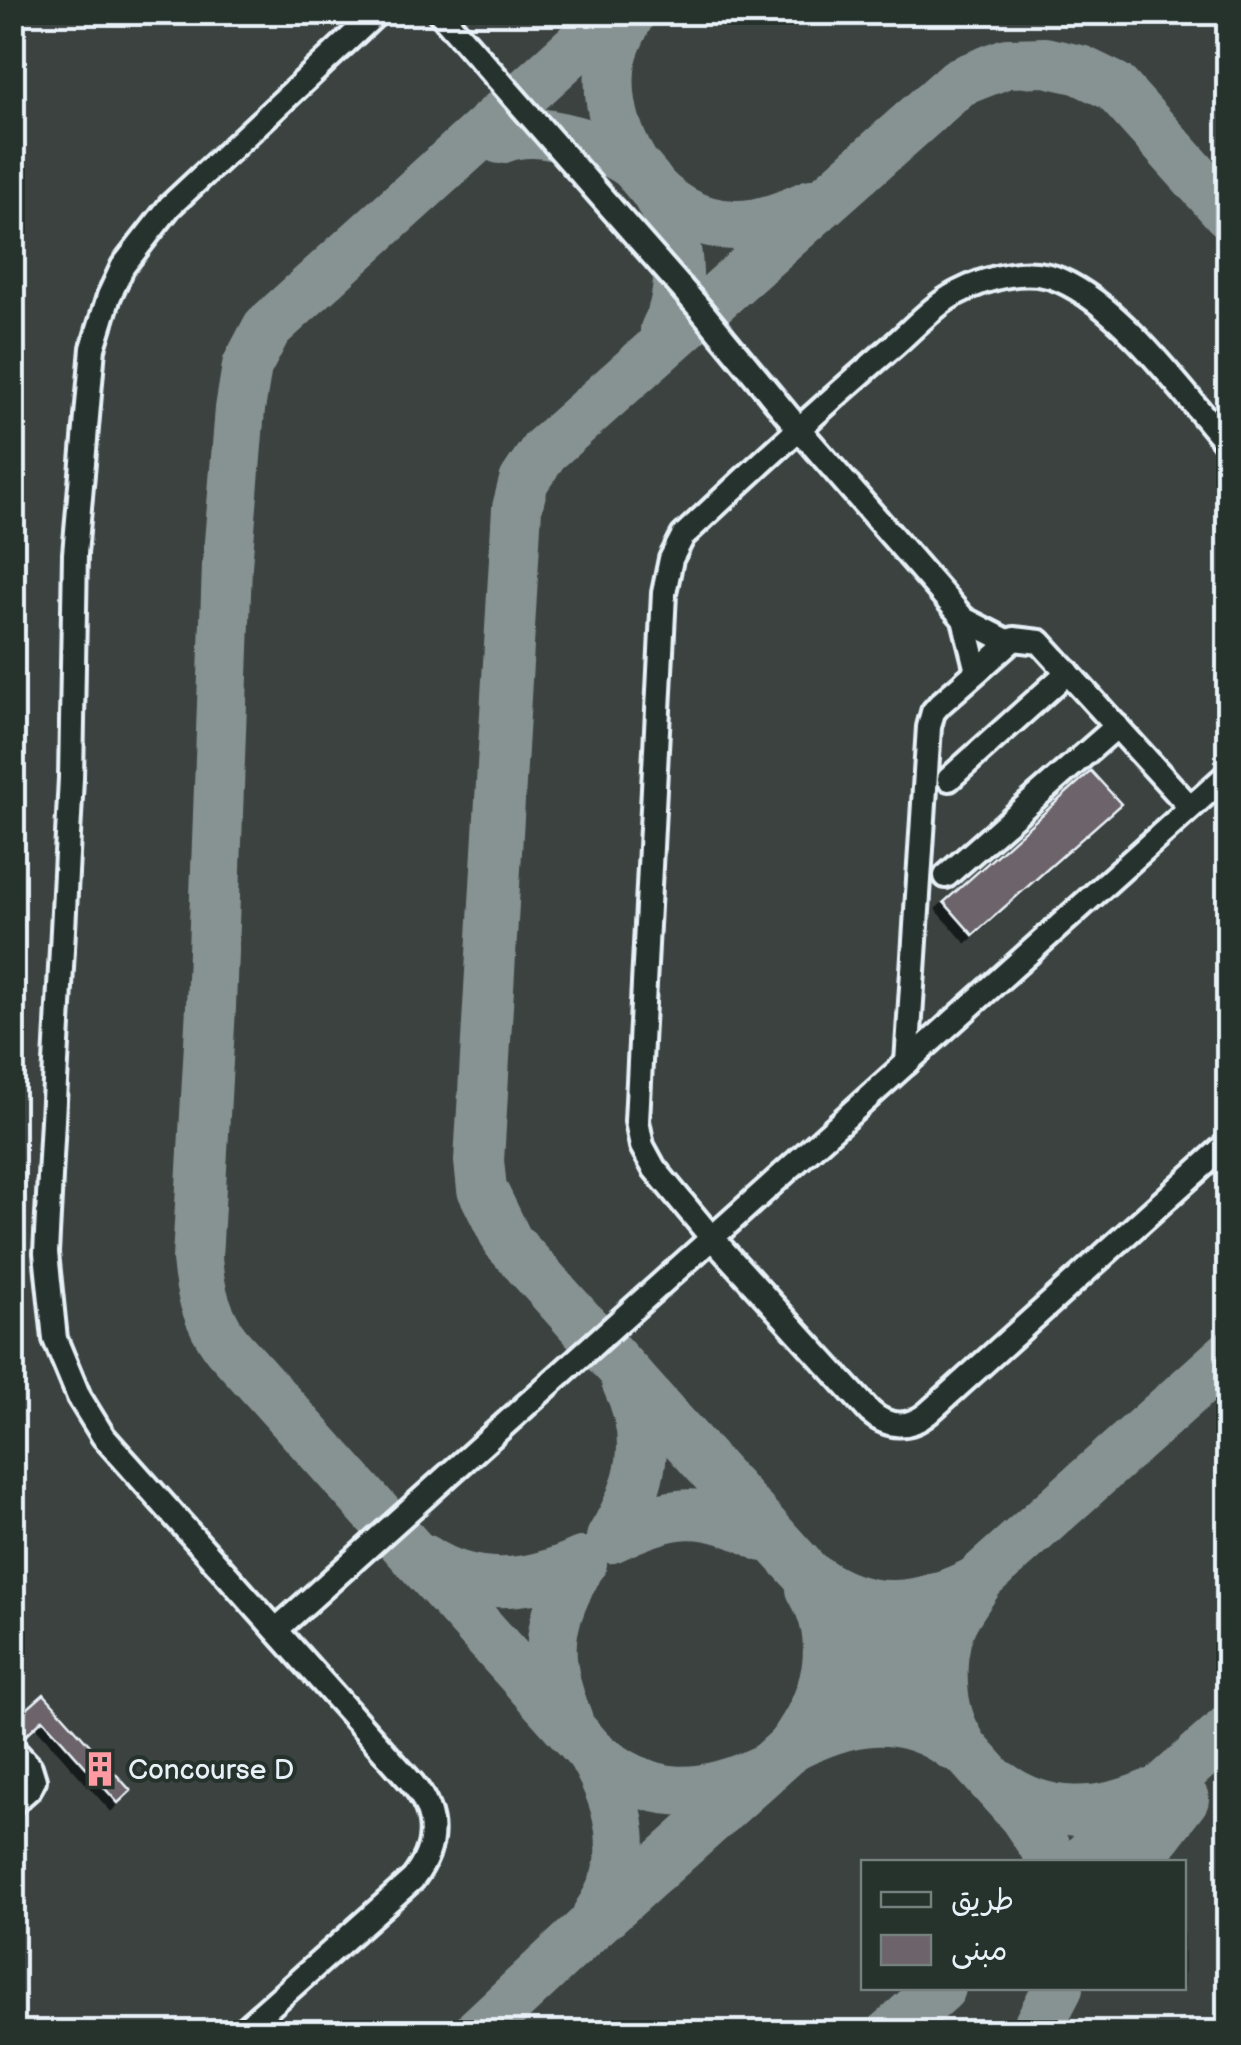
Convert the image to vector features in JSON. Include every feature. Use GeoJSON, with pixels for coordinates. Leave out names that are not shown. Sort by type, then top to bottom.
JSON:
{"type":"FeatureCollection","features":[{"type":"Feature","properties":{"kind":"lane"},"geometry":{"type":"LineString","coordinates":[[241,2032],[412,1879],[432,1846],[433,1825],[423,1796],[103,1436],[64,1366],[52,1329],[46,1252],[71,778],[76,554],[93,348],[109,296],[124,266],[170,206],[378,12]]}},
{"type":"Feature","properties":{"kind":"lane"},"geometry":{"type":"LineString","coordinates":[[439,12],[964,618],[1009,642]]}},
{"type":"Feature","properties":{"kind":"lane"},"geometry":{"type":"LineString","coordinates":[[1228,445],[1132,334],[1086,293],[1056,278],[1008,274],[954,294],[798,428],[683,536],[671,558],[664,593],[637,1121],[647,1158],[712,1237],[870,1412],[888,1424],[909,1424],[928,1413],[1228,1144]]}},
{"type":"Feature","properties":{"kind":"lane"},"geometry":{"type":"LineString","coordinates":[[964,618],[977,671]]}},
{"type":"Feature","properties":{"kind":"lane"},"geometry":{"type":"LineString","coordinates":[[908,1063],[929,726],[940,704],[1009,642],[1020,637],[1040,642],[1190,808]]}},
{"type":"Feature","properties":{"kind":"lane"},"geometry":{"type":"LineString","coordinates":[[949,779],[1068,672]]}},
{"type":"Feature","properties":{"kind":"lane"},"geometry":{"type":"LineString","coordinates":[[946,876],[1117,726]]}},
{"type":"Feature","properties":{"kind":"lane"},"geometry":{"type":"LineString","coordinates":[[276,1630],[1228,774]]}},
{"type":"Feature","properties":{"kind":"lane"},"geometry":{"type":"LineString","coordinates":[[12,1748],[34,1774],[32,1784],[12,1804]]}},
{"type":"Feature","properties":{"kind":"shaded area"},"geometry":{"type":"Polygon","coordinates":[[[12,13],[1228,13],[1228,2032],[13,2032],[12,13]]]}},
{"type":"Feature","properties":{"kind":"building"},"geometry":{"type":"Polygon","coordinates":[[[1091,771],[1121,804],[973,935],[944,902],[1091,771]]]}},
{"type":"Feature","properties":{"kind":"building","name":"Concourse D"},"geometry":{"type":"Polygon","coordinates":[[[44,1694],[131,1791],[118,1803],[43,1719],[23,1738],[12,1733],[12,1722],[44,1694]]]}},
{"type":"Feature","properties":{"kind":"taxiway"},"geometry":{"type":"LineString","coordinates":[[615,12],[267,328],[247,366],[227,566],[211,1007],[197,1259],[206,1304],[227,1346],[591,1752],[635,1780],[677,1791],[721,1785],[769,1767]]}},
{"type":"Feature","properties":{"kind":"taxiway"},"geometry":{"type":"LineString","coordinates":[[631,12],[612,55],[610,98],[627,152],[642,175],[683,211],[709,221],[747,225],[811,204]]}},
{"type":"Feature","properties":{"kind":"taxiway"},"geometry":{"type":"LineString","coordinates":[[1048,1860],[1023,1815],[508,1242],[482,1189],[479,1161],[517,508],[524,481],[544,451],[959,82],[1007,63],[1045,62],[1080,70],[1115,87],[1228,213]]}},
{"type":"Feature","properties":{"kind":"taxiway"},"geometry":{"type":"LineString","coordinates":[[500,139],[534,133],[585,143],[626,160],[648,181],[669,220],[678,266],[673,310],[665,330]]}},
{"type":"Feature","properties":{"kind":"taxiway"},"geometry":{"type":"LineString","coordinates":[[478,2032],[1228,1356]]}},
{"type":"Feature","properties":{"kind":"taxiway"},"geometry":{"type":"LineString","coordinates":[[626,1381],[640,1423],[641,1461],[631,1499],[611,1538],[652,1521],[688,1514],[723,1519],[764,1537]]}},
{"type":"Feature","properties":{"kind":"taxiway"},"geometry":{"type":"LineString","coordinates":[[424,1559],[462,1577],[502,1582],[522,1581],[582,1562]]}},
{"type":"Feature","properties":{"kind":"taxiway"},"geometry":{"type":"LineString","coordinates":[[568,1720],[554,1677],[552,1639],[561,1602],[582,1562]]}},
{"type":"Feature","properties":{"kind":"taxiway"},"geometry":{"type":"LineString","coordinates":[[814,1579],[855,1600],[896,1605],[937,1598],[979,1580],[953,1621],[944,1655],[945,1701],[960,1742]]}},
{"type":"Feature","properties":{"kind":"taxiway"},"geometry":{"type":"LineString","coordinates":[[811,1589],[826,1630],[826,1671],[813,1710],[791,1747],[832,1729],[872,1721],[912,1726],[954,1746]]}},
{"type":"Feature","properties":{"kind":"taxiway"},"geometry":{"type":"LineString","coordinates":[[1083,1860],[1228,1730]]}},
{"type":"Feature","properties":{"kind":"taxiway"},"geometry":{"type":"LineString","coordinates":[[591,1752],[610,1792],[620,1833],[617,1874],[597,1915]]}},
{"type":"Feature","properties":{"kind":"taxiway"},"geometry":{"type":"LineString","coordinates":[[999,1785],[1054,1809],[1092,1810],[1150,1794]]}},
{"type":"Feature","properties":{"kind":"taxiway"},"geometry":{"type":"LineString","coordinates":[[1138,1860],[1184,1799]]}},
{"type":"Feature","properties":{"kind":"taxiway"},"geometry":{"type":"LineString","coordinates":[[892,2032],[939,1990]]}},
{"type":"Feature","properties":{"kind":"taxiway"},"geometry":{"type":"LineString","coordinates":[[1035,2032],[1057,1990]]}},
{"type":"Feature","properties":{"kind":"place","name":"Concourse D"},"geometry":{"type":"Point","coordinates":[100,1769]}}]}
